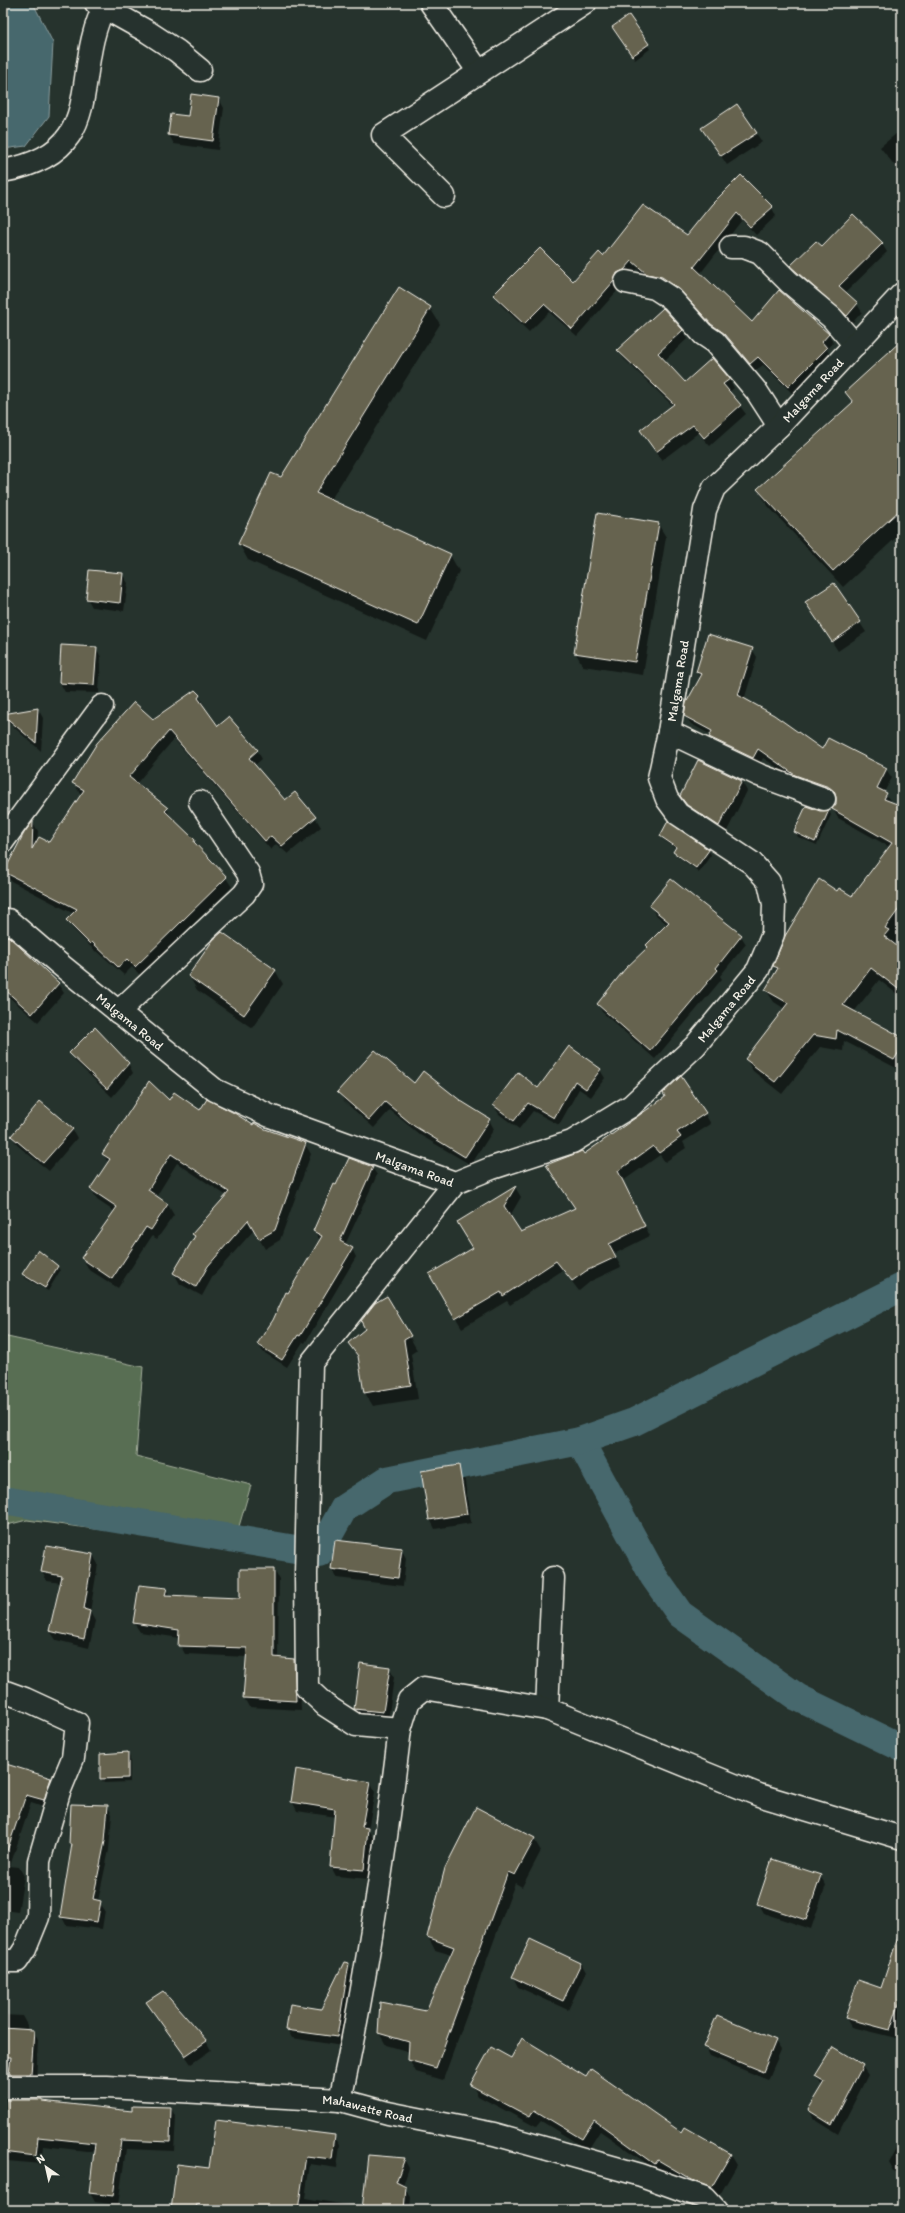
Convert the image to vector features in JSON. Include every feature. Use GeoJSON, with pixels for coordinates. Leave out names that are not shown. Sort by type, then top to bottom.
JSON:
{"type":"FeatureCollection","features":[{"type":"Feature","properties":{"kind":"street"},"geometry":{"type":"LineString","coordinates":[[431,3],[479,72]]}},
{"type":"Feature","properties":{"kind":"street"},"geometry":{"type":"LineString","coordinates":[[444,196],[382,135],[585,3]]}},
{"type":"Feature","properties":{"kind":"street"},"geometry":{"type":"LineString","coordinates":[[3,171],[18,168],[41,159],[57,150],[72,135],[84,99],[89,50],[102,5],[177,51],[200,70]]}},
{"type":"Feature","properties":{"kind":"street"},"geometry":{"type":"LineString","coordinates":[[731,248],[744,247],[760,253],[789,282],[832,318],[855,345]]}},
{"type":"Feature","properties":{"kind":"street"},"geometry":{"type":"LineString","coordinates":[[626,282],[655,288],[672,299],[702,334],[715,342],[757,392],[780,426]]}},
{"type":"Feature","properties":{"kind":"street","name":"Malgama Road"},"geometry":{"type":"LineString","coordinates":[[5,920],[215,1090],[270,1116],[455,1183],[492,1168],[572,1142],[631,1106],[695,1046],[758,970],[773,934],[774,904],[769,882],[752,863],[678,814],[667,799],[659,778],[669,732],[705,510],[714,488],[780,426],[902,294]]}},
{"type":"Feature","properties":{"kind":"street"},"geometry":{"type":"LineString","coordinates":[[3,841],[102,706]]}},
{"type":"Feature","properties":{"kind":"street"},"geometry":{"type":"LineString","coordinates":[[669,732],[759,775],[824,799]]}},
{"type":"Feature","properties":{"kind":"street"},"geometry":{"type":"LineString","coordinates":[[118,1012],[244,894],[251,884],[248,873],[200,802]]}},
{"type":"Feature","properties":{"kind":"street"},"geometry":{"type":"LineString","coordinates":[[400,1729],[356,1725],[325,1705],[307,1688],[306,1574],[312,1363],[455,1183]]}},
{"type":"Feature","properties":{"kind":"street"},"geometry":{"type":"LineString","coordinates":[[547,1709],[553,1578]]}},
{"type":"Feature","properties":{"kind":"street"},"geometry":{"type":"LineString","coordinates":[[340,2100],[355,2033],[388,1831],[400,1729],[409,1700],[424,1688],[547,1709],[759,1794],[902,1838]]}},
{"type":"Feature","properties":{"kind":"street"},"geometry":{"type":"LineString","coordinates":[[3,1691],[25,1699],[77,1723],[73,1758],[59,1792],[39,1861],[38,1917],[25,1949],[17,1960],[3,1961]]}},
{"type":"Feature","properties":{"kind":"street","name":"Mahawatte Road"},"geometry":{"type":"LineString","coordinates":[[3,2087],[107,2087],[340,2100],[388,2114],[494,2134],[640,2175],[705,2198],[716,2210]]}},
{"type":"Feature","properties":{"kind":"green space"},"geometry":{"type":"Polygon","coordinates":[[[3,1336],[143,1367],[136,1456],[251,1485],[233,1547],[27,1520],[3,1526],[3,1336]]]}},
{"type":"Feature","properties":{"kind":"water"},"geometry":{"type":"Polygon","coordinates":[[[3,3],[33,3],[53,43],[49,116],[26,146],[3,149],[3,3]]]}},
{"type":"Feature","properties":{"kind":"building"},"geometry":{"type":"Polygon","coordinates":[[[629,15],[649,44],[632,56],[612,27],[629,15]]]}},
{"type":"Feature","properties":{"kind":"building"},"geometry":{"type":"Polygon","coordinates":[[[191,94],[219,98],[213,141],[168,135],[171,114],[188,116],[191,94]]]}},
{"type":"Feature","properties":{"kind":"building"},"geometry":{"type":"Polygon","coordinates":[[[737,104],[757,133],[721,156],[701,128],[737,104]]]}},
{"type":"Feature","properties":{"kind":"building"},"geometry":{"type":"Polygon","coordinates":[[[741,175],[773,207],[750,227],[737,213],[694,267],[752,322],[779,290],[829,334],[822,342],[827,348],[788,387],[758,357],[750,364],[725,334],[711,324],[679,289],[662,277],[647,274],[632,261],[624,270],[617,273],[614,281],[572,329],[544,304],[524,324],[493,295],[540,248],[573,281],[599,252],[603,256],[643,205],[687,235],[712,204],[741,175]]]}},
{"type":"Feature","properties":{"kind":"building"},"geometry":{"type":"Polygon","coordinates":[[[853,214],[883,243],[839,286],[858,303],[847,316],[790,266],[816,241],[822,246],[853,214]]]}},
{"type":"Feature","properties":{"kind":"building"},"geometry":{"type":"Polygon","coordinates":[[[399,287],[431,307],[316,493],[451,554],[418,625],[238,544],[271,473],[281,477],[399,287]]]}},
{"type":"Feature","properties":{"kind":"building"},"geometry":{"type":"Polygon","coordinates":[[[663,308],[683,330],[658,353],[685,382],[712,358],[730,379],[723,384],[741,405],[704,438],[693,425],[656,452],[640,430],[674,404],[617,350],[663,308]]]}},
{"type":"Feature","properties":{"kind":"building"},"geometry":{"type":"Polygon","coordinates":[[[902,340],[902,508],[833,571],[757,489],[853,402],[845,392],[902,340]]]}},
{"type":"Feature","properties":{"kind":"building"},"geometry":{"type":"Polygon","coordinates":[[[597,513],[659,523],[635,662],[574,653],[597,513]]]}},
{"type":"Feature","properties":{"kind":"building"},"geometry":{"type":"Polygon","coordinates":[[[89,570],[123,573],[120,603],[86,599],[89,570]]]}},
{"type":"Feature","properties":{"kind":"building"},"geometry":{"type":"Polygon","coordinates":[[[834,583],[861,622],[832,642],[805,602],[834,583]]]}},
{"type":"Feature","properties":{"kind":"building"},"geometry":{"type":"Polygon","coordinates":[[[708,634],[753,648],[738,695],[774,715],[822,749],[828,738],[887,768],[877,788],[887,793],[884,799],[902,806],[902,905],[885,928],[889,930],[884,936],[902,950],[902,992],[871,968],[843,1005],[902,1037],[902,1047],[894,1060],[837,1030],[836,1039],[813,1035],[775,1082],[745,1059],[788,1003],[765,990],[778,968],[773,966],[785,936],[819,879],[837,891],[839,888],[852,896],[892,843],[832,809],[836,804],[836,797],[834,791],[829,787],[795,775],[758,749],[753,758],[709,737],[712,731],[684,716],[686,703],[702,674],[696,672],[708,634]]]}},
{"type":"Feature","properties":{"kind":"building"},"geometry":{"type":"Polygon","coordinates":[[[61,645],[97,647],[94,685],[59,683],[61,645]]]}},
{"type":"Feature","properties":{"kind":"building"},"geometry":{"type":"Polygon","coordinates":[[[195,690],[200,695],[198,698],[218,726],[229,717],[258,750],[249,758],[285,800],[295,792],[316,817],[282,846],[271,836],[265,841],[169,731],[129,777],[168,808],[165,811],[195,840],[194,842],[227,877],[135,967],[127,959],[118,967],[92,942],[90,944],[66,920],[77,909],[4,872],[24,833],[33,821],[32,849],[39,837],[49,842],[84,790],[72,783],[97,743],[134,702],[153,719],[195,690]]]}},
{"type":"Feature","properties":{"kind":"building"},"geometry":{"type":"Polygon","coordinates":[[[38,708],[36,743],[3,715],[3,714],[38,708]]]}},
{"type":"Feature","properties":{"kind":"building"},"geometry":{"type":"Polygon","coordinates":[[[698,760],[742,781],[719,826],[687,805],[680,796],[698,760]]]}},
{"type":"Feature","properties":{"kind":"building"},"geometry":{"type":"Polygon","coordinates":[[[806,806],[820,811],[829,810],[815,842],[794,832],[806,806]]]}},
{"type":"Feature","properties":{"kind":"building"},"geometry":{"type":"Polygon","coordinates":[[[668,821],[709,850],[696,868],[673,852],[676,847],[660,836],[668,821]]]}},
{"type":"Feature","properties":{"kind":"building"},"geometry":{"type":"Polygon","coordinates":[[[671,879],[742,935],[716,968],[718,970],[650,1051],[597,1004],[625,969],[648,947],[646,945],[669,922],[649,906],[671,879]]]}},
{"type":"Feature","properties":{"kind":"building"},"geometry":{"type":"Polygon","coordinates":[[[222,932],[276,970],[244,1015],[188,976],[213,940],[222,932]]]}},
{"type":"Feature","properties":{"kind":"building"},"geometry":{"type":"Polygon","coordinates":[[[8,936],[59,983],[32,1014],[3,988],[3,937],[8,936]]]}},
{"type":"Feature","properties":{"kind":"building"},"geometry":{"type":"Polygon","coordinates":[[[95,1027],[129,1063],[107,1089],[69,1053],[95,1027]]]}},
{"type":"Feature","properties":{"kind":"building"},"geometry":{"type":"Polygon","coordinates":[[[569,1046],[601,1069],[586,1089],[575,1081],[554,1118],[528,1103],[514,1121],[493,1105],[518,1072],[538,1088],[569,1046]]]}},
{"type":"Feature","properties":{"kind":"building"},"geometry":{"type":"Polygon","coordinates":[[[375,1050],[414,1083],[423,1071],[461,1101],[490,1119],[465,1157],[414,1126],[385,1102],[369,1120],[337,1092],[375,1050]]]}},
{"type":"Feature","properties":{"kind":"building"},"geometry":{"type":"Polygon","coordinates":[[[681,1076],[706,1113],[677,1132],[681,1137],[659,1153],[653,1146],[618,1171],[645,1226],[609,1244],[616,1257],[586,1271],[572,1281],[556,1261],[503,1296],[501,1292],[455,1319],[429,1274],[473,1248],[457,1222],[516,1186],[504,1206],[521,1232],[575,1208],[546,1165],[582,1151],[584,1154],[665,1097],[663,1093],[681,1076]]]}},
{"type":"Feature","properties":{"kind":"building"},"geometry":{"type":"Polygon","coordinates":[[[149,1081],[169,1100],[174,1092],[200,1110],[207,1099],[236,1114],[253,1125],[254,1123],[265,1129],[306,1143],[275,1230],[259,1239],[248,1220],[208,1266],[196,1287],[173,1273],[195,1236],[192,1234],[229,1192],[171,1154],[148,1190],[168,1204],[151,1230],[146,1227],[112,1279],[81,1258],[117,1207],[90,1189],[110,1159],[102,1154],[149,1081]]]}},
{"type":"Feature","properties":{"kind":"building"},"geometry":{"type":"Polygon","coordinates":[[[40,1101],[73,1129],[43,1163],[11,1136],[40,1101]]]}},
{"type":"Feature","properties":{"kind":"building"},"geometry":{"type":"Polygon","coordinates":[[[349,1158],[373,1167],[340,1241],[353,1248],[300,1336],[298,1335],[282,1360],[257,1344],[273,1320],[286,1292],[288,1293],[322,1236],[313,1231],[334,1184],[336,1185],[349,1158]]]}},
{"type":"Feature","properties":{"kind":"building"},"geometry":{"type":"Polygon","coordinates":[[[38,1250],[58,1266],[45,1288],[22,1274],[38,1250]]]}},
{"type":"Feature","properties":{"kind":"building"},"geometry":{"type":"Polygon","coordinates":[[[387,1296],[411,1336],[404,1340],[411,1385],[364,1393],[358,1356],[348,1343],[365,1329],[361,1321],[375,1303],[387,1296]]]}},
{"type":"Feature","properties":{"kind":"building"},"geometry":{"type":"Polygon","coordinates":[[[459,1465],[467,1514],[429,1520],[421,1471],[459,1465]]]}},
{"type":"Feature","properties":{"kind":"building"},"geometry":{"type":"Polygon","coordinates":[[[335,1540],[402,1548],[398,1578],[331,1569],[335,1540]]]}},
{"type":"Feature","properties":{"kind":"building"},"geometry":{"type":"Polygon","coordinates":[[[46,1546],[93,1554],[84,1609],[90,1611],[84,1639],[49,1631],[62,1576],[41,1572],[46,1546]]]}},
{"type":"Feature","properties":{"kind":"building"},"geometry":{"type":"Polygon","coordinates":[[[240,1569],[274,1569],[274,1657],[294,1659],[296,1701],[243,1698],[247,1648],[178,1646],[179,1630],[133,1623],[139,1585],[167,1588],[165,1595],[240,1598],[240,1569]]]}},
{"type":"Feature","properties":{"kind":"building"},"geometry":{"type":"Polygon","coordinates":[[[360,1663],[390,1667],[383,1712],[354,1709],[360,1663]]]}},
{"type":"Feature","properties":{"kind":"building"},"geometry":{"type":"Polygon","coordinates":[[[128,1752],[128,1778],[100,1779],[100,1754],[128,1752]]]}},
{"type":"Feature","properties":{"kind":"building"},"geometry":{"type":"Polygon","coordinates":[[[3,1763],[51,1778],[44,1800],[26,1795],[7,1851],[3,1850],[3,1763]]]}},
{"type":"Feature","properties":{"kind":"building"},"geometry":{"type":"Polygon","coordinates":[[[296,1769],[370,1782],[362,1827],[368,1828],[364,1870],[330,1867],[335,1809],[291,1802],[296,1769]]]}},
{"type":"Feature","properties":{"kind":"building"},"geometry":{"type":"Polygon","coordinates":[[[71,1804],[108,1805],[105,1841],[93,1899],[101,1901],[97,1922],[60,1917],[72,1844],[69,1844],[71,1804]]]}},
{"type":"Feature","properties":{"kind":"building"},"geometry":{"type":"Polygon","coordinates":[[[476,1807],[535,1838],[515,1875],[508,1872],[436,2068],[408,2060],[409,2042],[378,2033],[380,2002],[426,2011],[454,1947],[427,1937],[445,1868],[476,1807]]]}},
{"type":"Feature","properties":{"kind":"building"},"geometry":{"type":"Polygon","coordinates":[[[772,1859],[821,1875],[806,1920],[757,1904],[772,1859]]]}},
{"type":"Feature","properties":{"kind":"building"},"geometry":{"type":"Polygon","coordinates":[[[898,1937],[902,1937],[902,1995],[890,2030],[845,2018],[858,1980],[881,1988],[898,1937]]]}},
{"type":"Feature","properties":{"kind":"building"},"geometry":{"type":"Polygon","coordinates":[[[530,1939],[581,1963],[563,2001],[512,1977],[530,1939]]]}},
{"type":"Feature","properties":{"kind":"building"},"geometry":{"type":"Polygon","coordinates":[[[344,1962],[349,1963],[337,2037],[286,2030],[290,2004],[321,2009],[344,1962]]]}},
{"type":"Feature","properties":{"kind":"building"},"geometry":{"type":"Polygon","coordinates":[[[163,1991],[207,2041],[185,2056],[146,2002],[163,1991]]]}},
{"type":"Feature","properties":{"kind":"building"},"geometry":{"type":"Polygon","coordinates":[[[717,2015],[776,2040],[763,2072],[703,2047],[717,2015]]]}},
{"type":"Feature","properties":{"kind":"building"},"geometry":{"type":"Polygon","coordinates":[[[3,2028],[34,2030],[31,2074],[9,2074],[11,2057],[3,2057],[3,2028]]]}},
{"type":"Feature","properties":{"kind":"building"},"geometry":{"type":"Polygon","coordinates":[[[522,2038],[586,2077],[591,2069],[681,2132],[684,2127],[731,2154],[711,2188],[692,2180],[658,2160],[655,2164],[594,2120],[582,2139],[534,2110],[530,2117],[470,2085],[491,2047],[511,2058],[522,2038]]]}},
{"type":"Feature","properties":{"kind":"building"},"geometry":{"type":"Polygon","coordinates":[[[833,2047],[863,2065],[832,2125],[808,2110],[825,2082],[815,2076],[833,2047]]]}},
{"type":"Feature","properties":{"kind":"building"},"geometry":{"type":"Polygon","coordinates":[[[6,2100],[42,2100],[132,2111],[132,2106],[171,2107],[170,2142],[121,2140],[113,2196],[89,2193],[95,2143],[38,2137],[36,2156],[3,2152],[6,2100]]]}},
{"type":"Feature","properties":{"kind":"building"},"geometry":{"type":"Polygon","coordinates":[[[216,2120],[335,2135],[332,2159],[306,2156],[298,2210],[222,2210],[197,2204],[196,2210],[171,2210],[177,2164],[209,2168],[216,2120]]]}},
{"type":"Feature","properties":{"kind":"building"},"geometry":{"type":"Polygon","coordinates":[[[368,2155],[405,2158],[396,2182],[406,2187],[404,2210],[362,2210],[368,2155]]]}},
{"type":"Feature","properties":{"kind":"waterway"},"geometry":{"type":"LineString","coordinates":[[3,1500],[319,1553],[344,1508],[387,1480],[580,1441],[634,1422],[902,1287]]}},
{"type":"Feature","properties":{"kind":"waterway"},"geometry":{"type":"LineString","coordinates":[[580,1441],[654,1577],[680,1614],[797,1697],[902,1748]]}}]}
